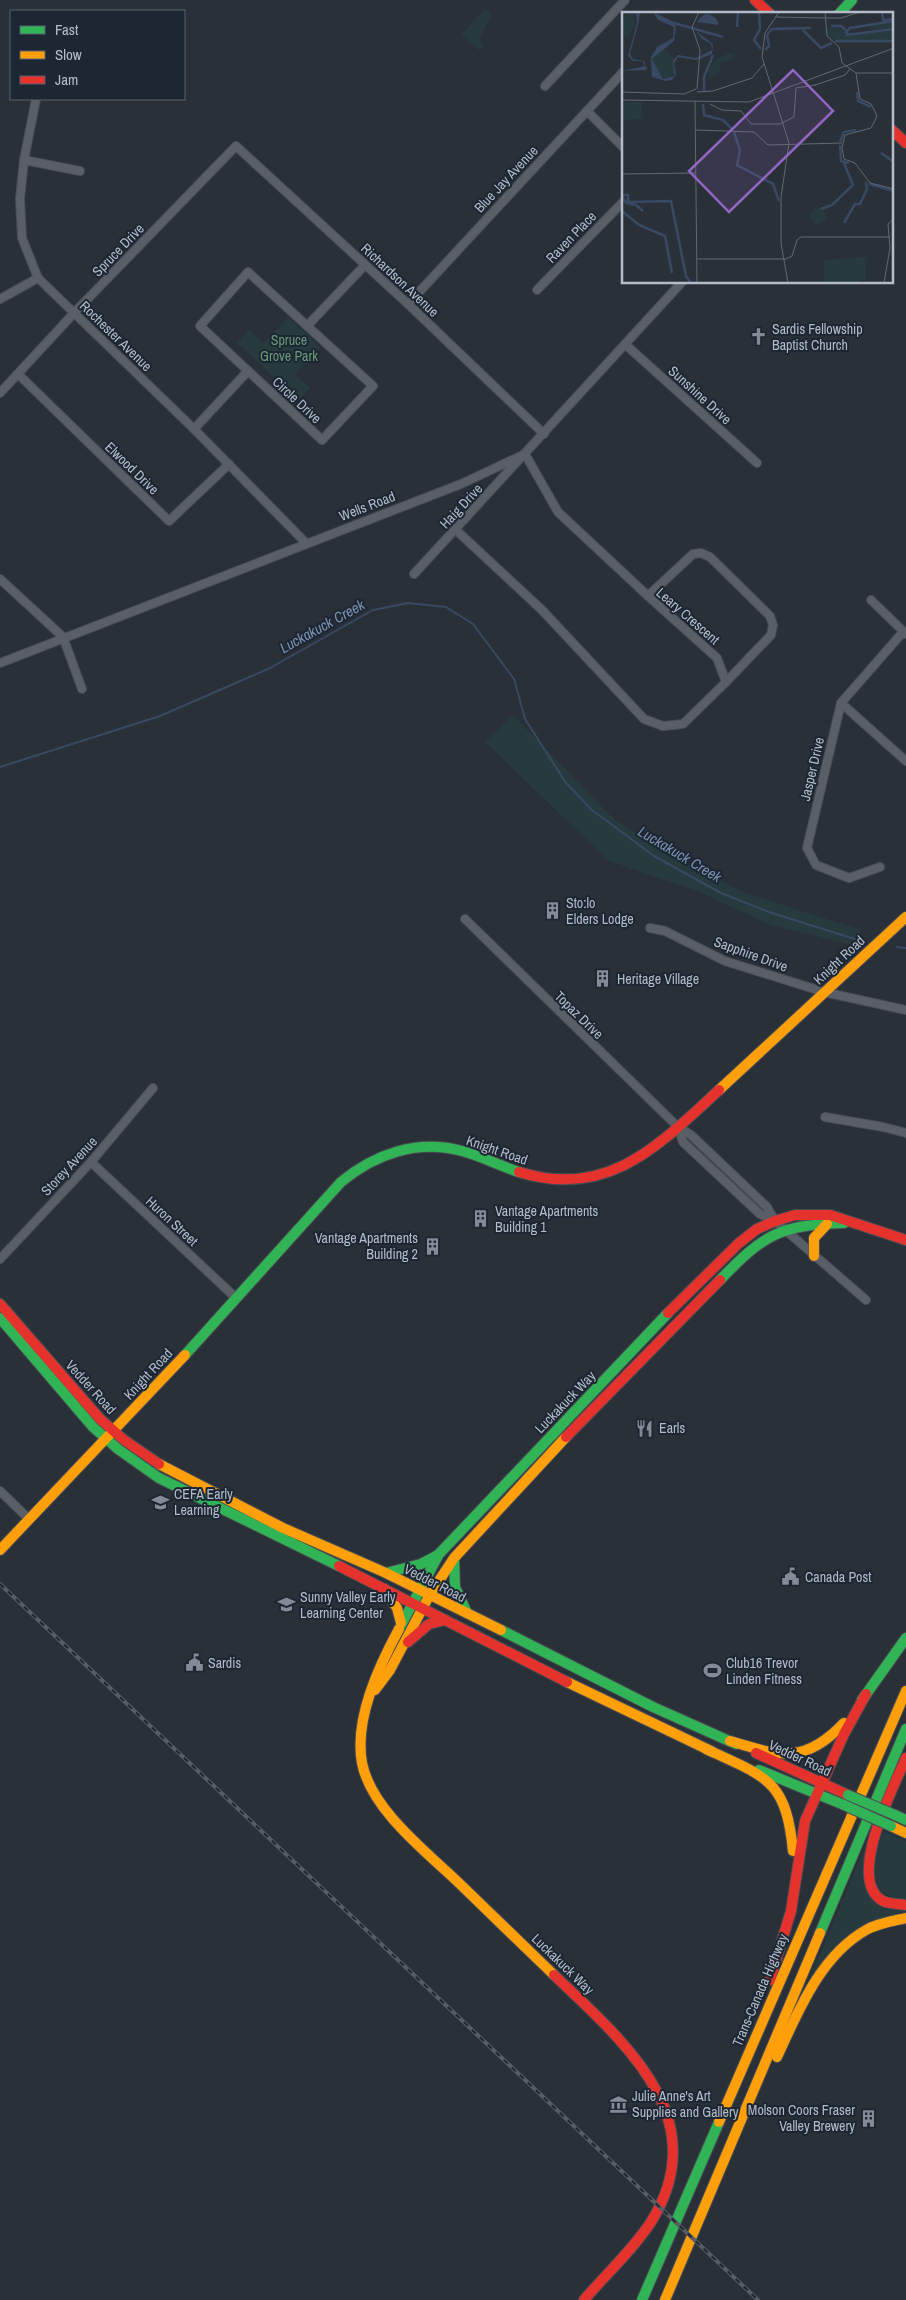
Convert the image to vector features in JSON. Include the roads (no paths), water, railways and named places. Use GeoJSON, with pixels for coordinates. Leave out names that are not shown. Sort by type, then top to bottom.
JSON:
{"type":"FeatureCollection","features":[{"type":"Feature","properties":{"kind":"main road"},"geometry":{"type":"LineString","coordinates":[[755,0],[768,12]]}},
{"type":"Feature","properties":{"kind":"main road"},"geometry":{"type":"LineString","coordinates":[[840,12],[852,0]]}},
{"type":"Feature","properties":{"kind":"main road"},"geometry":{"type":"LineString","coordinates":[[894,132],[906,143]]}},
{"type":"Feature","properties":{"kind":"main road","name":"Knight Road"},"geometry":{"type":"LineString","coordinates":[[0,1550],[110,1434],[341,1182],[377,1157],[400,1150],[422,1147],[460,1151],[526,1174],[544,1178],[585,1178],[610,1173],[637,1162],[678,1127],[906,917]]}},
{"type":"Feature","properties":{"kind":"main road","name":"Luckakuck Way"},"geometry":{"type":"LineString","coordinates":[[584,2300],[652,2220],[668,2182],[671,2138],[663,2102],[650,2077],[622,2040],[413,1840],[380,1802],[369,1785],[362,1763],[360,1741],[364,1717],[380,1664],[438,1554],[720,1260],[758,1229],[775,1220],[792,1216],[818,1214],[830,1215],[906,1240]]}},
{"type":"Feature","properties":{"kind":"main road","name":"Luckakuck Way"},"geometry":{"type":"LineString","coordinates":[[370,1697],[390,1670],[422,1608],[454,1558],[557,1446],[748,1251],[766,1237],[784,1229],[806,1224],[851,1223]]}},
{"type":"Feature","properties":{"kind":"main road"},"geometry":{"type":"LineString","coordinates":[[814,1256],[812,1243],[814,1236],[818,1230],[827,1224]]}},
{"type":"Feature","properties":{"kind":"main road","name":"Vedder Road"},"geometry":{"type":"LineString","coordinates":[[0,1304],[100,1419],[110,1434],[137,1463],[159,1478],[412,1602],[610,1704],[706,1749],[817,1794],[846,1800],[896,1815],[906,1820]]}},
{"type":"Feature","properties":{"kind":"main road","name":"Vedder Road"},"geometry":{"type":"LineString","coordinates":[[0,1318],[94,1427],[110,1434],[167,1469],[283,1528],[386,1573],[653,1707],[822,1783],[846,1800],[906,1833]]}},
{"type":"Feature","properties":{"kind":"main road"},"geometry":{"type":"LineString","coordinates":[[386,1573],[414,1566],[438,1554]]}},
{"type":"Feature","properties":{"kind":"main road"},"geometry":{"type":"LineString","coordinates":[[454,1558],[452,1578],[455,1592],[468,1614]]}},
{"type":"Feature","properties":{"kind":"main road"},"geometry":{"type":"LineString","coordinates":[[384,1588],[397,1608],[401,1623]]}},
{"type":"Feature","properties":{"kind":"main road"},"geometry":{"type":"LineString","coordinates":[[400,1650],[429,1624],[445,1620]]}},
{"type":"Feature","properties":{"kind":"main road"},"geometry":{"type":"LineString","coordinates":[[730,1741],[777,1755],[790,1756],[812,1750],[830,1740],[906,1638]]}},
{"type":"Feature","properties":{"kind":"main road","name":"Trans-Canada Highway"},"geometry":{"type":"LineString","coordinates":[[642,2300],[906,1692]]}},
{"type":"Feature","properties":{"kind":"main road"},"geometry":{"type":"LineString","coordinates":[[720,2117],[776,1966],[791,1911],[802,1832],[844,1734],[866,1694]]}},
{"type":"Feature","properties":{"kind":"main road"},"geometry":{"type":"LineString","coordinates":[[665,2300],[906,1729]]}},
{"type":"Feature","properties":{"kind":"main road"},"geometry":{"type":"LineString","coordinates":[[706,1749],[763,1777],[783,1797],[791,1823],[795,1877]]}},
{"type":"Feature","properties":{"kind":"main road"},"geometry":{"type":"LineString","coordinates":[[906,1758],[871,1846],[867,1866],[874,1892],[886,1901],[906,1905]]}},
{"type":"Feature","properties":{"kind":"main road"},"geometry":{"type":"LineString","coordinates":[[700,2220],[780,2051],[826,1967],[840,1949],[865,1931],[906,1918]]}},
{"type":"Feature","properties":{"kind":"main road","name":"Luckakuck Way"},"geometry":{"type":"LineString","coordinates":[[578,2300],[612,2268]]}},
{"type":"Feature","properties":{"kind":"street"},"geometry":{"type":"LineString","coordinates":[[545,86],[625,0]]}},
{"type":"Feature","properties":{"kind":"street","name":"Blue Jay Avenue"},"geometry":{"type":"LineString","coordinates":[[408,304],[622,73]]}},
{"type":"Feature","properties":{"kind":"street","name":"Rochester Avenue"},"geometry":{"type":"LineString","coordinates":[[36,100],[24,160],[20,199],[22,238],[38,278],[194,429],[306,543]]}},
{"type":"Feature","properties":{"kind":"street"},"geometry":{"type":"LineString","coordinates":[[587,111],[622,146]]}},
{"type":"Feature","properties":{"kind":"street","name":"Richardson Avenue"},"geometry":{"type":"LineString","coordinates":[[236,146],[408,304],[544,434]]}},
{"type":"Feature","properties":{"kind":"street","name":"Spruce Drive"},"geometry":{"type":"LineString","coordinates":[[0,393],[74,313],[236,146]]}},
{"type":"Feature","properties":{"kind":"street"},"geometry":{"type":"LineString","coordinates":[[24,160],[80,171]]}},
{"type":"Feature","properties":{"kind":"street","name":"Raven Place"},"geometry":{"type":"LineString","coordinates":[[537,290],[622,203]]}},
{"type":"Feature","properties":{"kind":"street"},"geometry":{"type":"LineString","coordinates":[[307,326],[365,265]]}},
{"type":"Feature","properties":{"kind":"street","name":"Circle Drive"},"geometry":{"type":"LineString","coordinates":[[248,272],[307,326],[373,386],[322,440],[200,326],[248,272]]}},
{"type":"Feature","properties":{"kind":"street"},"geometry":{"type":"LineString","coordinates":[[0,299],[38,278]]}},
{"type":"Feature","properties":{"kind":"street","name":"Wells Road"},"geometry":{"type":"LineString","coordinates":[[0,663],[461,484],[525,454],[680,284]]}},
{"type":"Feature","properties":{"kind":"street","name":"Sunshine Drive"},"geometry":{"type":"LineString","coordinates":[[626,345],[757,463]]}},
{"type":"Feature","properties":{"kind":"street"},"geometry":{"type":"LineString","coordinates":[[194,429],[248,371]]}},
{"type":"Feature","properties":{"kind":"street","name":"Elwood Drive"},"geometry":{"type":"LineString","coordinates":[[18,374],[170,522],[228,464]]}},
{"type":"Feature","properties":{"kind":"street","name":"Haig Drive"},"geometry":{"type":"LineString","coordinates":[[414,574],[525,454]]}},
{"type":"Feature","properties":{"kind":"street","name":"Leary Crescent"},"geometry":{"type":"LineString","coordinates":[[525,454],[558,512],[717,658],[726,682]]}},
{"type":"Feature","properties":{"kind":"street"},"geometry":{"type":"LineString","coordinates":[[456,530],[542,610],[644,719],[663,726],[683,724],[771,635],[773,625],[770,616],[710,557],[701,553],[692,554],[648,596]]}},
{"type":"Feature","properties":{"kind":"street"},"geometry":{"type":"LineString","coordinates":[[0,579],[63,638],[82,689]]}},
{"type":"Feature","properties":{"kind":"street"},"geometry":{"type":"LineString","coordinates":[[871,600],[905,633]]}},
{"type":"Feature","properties":{"kind":"street","name":"Jasper Drive"},"geometry":{"type":"LineString","coordinates":[[880,867],[849,878],[816,865],[807,848],[841,703],[905,633]]}},
{"type":"Feature","properties":{"kind":"street"},"geometry":{"type":"LineString","coordinates":[[841,703],[906,761]]}},
{"type":"Feature","properties":{"kind":"street","name":"Topaz Drive"},"geometry":{"type":"LineString","coordinates":[[465,919],[527,982],[678,1127],[691,1135],[767,1207],[775,1220],[784,1229],[866,1300]]}},
{"type":"Feature","properties":{"kind":"street","name":"Sapphire Drive"},"geometry":{"type":"LineString","coordinates":[[650,928],[665,931],[726,961],[824,992],[906,1010]]}},
{"type":"Feature","properties":{"kind":"street","name":"Storey Avenue"},"geometry":{"type":"LineString","coordinates":[[0,1259],[91,1162],[154,1088]]}},
{"type":"Feature","properties":{"kind":"street"},"geometry":{"type":"LineString","coordinates":[[826,1117],[906,1133]]}},
{"type":"Feature","properties":{"kind":"street","name":"Huron Street"},"geometry":{"type":"LineString","coordinates":[[91,1162],[236,1298]]}},
{"type":"Feature","properties":{"kind":"street"},"geometry":{"type":"LineString","coordinates":[[0,1491],[29,1519]]}},
{"type":"Feature","properties":{"kind":"waterway","name":"Luckakuck Creek"},"geometry":{"type":"LineString","coordinates":[[0,767],[160,716],[270,668],[373,610],[408,603],[446,607],[473,624],[514,679],[525,719],[566,783],[592,810],[654,856],[721,893],[769,912],[861,941]]}},
{"type":"Feature","properties":{"kind":"waterway","name":"Luckakuck Creek"},"geometry":{"type":"LineString","coordinates":[[897,947],[906,948]]}},
{"type":"Feature","properties":{"kind":"railway"},"geometry":{"type":"LineString","coordinates":[[0,1584],[758,2300]]}},
{"type":"Feature","properties":{"kind":"place","name":"Sardis Fellowship Baptist Church"},"geometry":{"type":"Point","coordinates":[758,337]}},
{"type":"Feature","properties":{"kind":"place","name":"Sto:lo Elders Lodge"},"geometry":{"type":"Point","coordinates":[552,911]}},
{"type":"Feature","properties":{"kind":"place","name":"Heritage Village"},"geometry":{"type":"Point","coordinates":[603,979]}},
{"type":"Feature","properties":{"kind":"place","name":"Vantage Apartments Building 1"},"geometry":{"type":"Point","coordinates":[481,1219]}},
{"type":"Feature","properties":{"kind":"place","name":"Vantage Apartments Building 2"},"geometry":{"type":"Point","coordinates":[432,1246]}},
{"type":"Feature","properties":{"kind":"place","name":"Earls"},"geometry":{"type":"Point","coordinates":[645,1428]}},
{"type":"Feature","properties":{"kind":"place","name":"CEFA Early Learning"},"geometry":{"type":"Point","coordinates":[160,1502]}},
{"type":"Feature","properties":{"kind":"place","name":"Canada Post"},"geometry":{"type":"Point","coordinates":[791,1577]}},
{"type":"Feature","properties":{"kind":"place","name":"Sunny Valley Early Learning Center"},"geometry":{"type":"Point","coordinates":[286,1605]}},
{"type":"Feature","properties":{"kind":"place","name":"Sardis"},"geometry":{"type":"Point","coordinates":[194,1663]}},
{"type":"Feature","properties":{"kind":"place","name":"Club16 Trevor Linden Fitness"},"geometry":{"type":"Point","coordinates":[712,1671]}},
{"type":"Feature","properties":{"kind":"place","name":"Julie Anne's Art Supplies and Gallery"},"geometry":{"type":"Point","coordinates":[618,2104]}},
{"type":"Feature","properties":{"kind":"place","name":"Molson Coors Fraser Valley Brewery"},"geometry":{"type":"Point","coordinates":[869,2118]}},
{"type":"Feature","properties":{"kind":"park label","name":"Spruce Grove Park"},"geometry":{"type":"Point","coordinates":[289,348]}}]}
